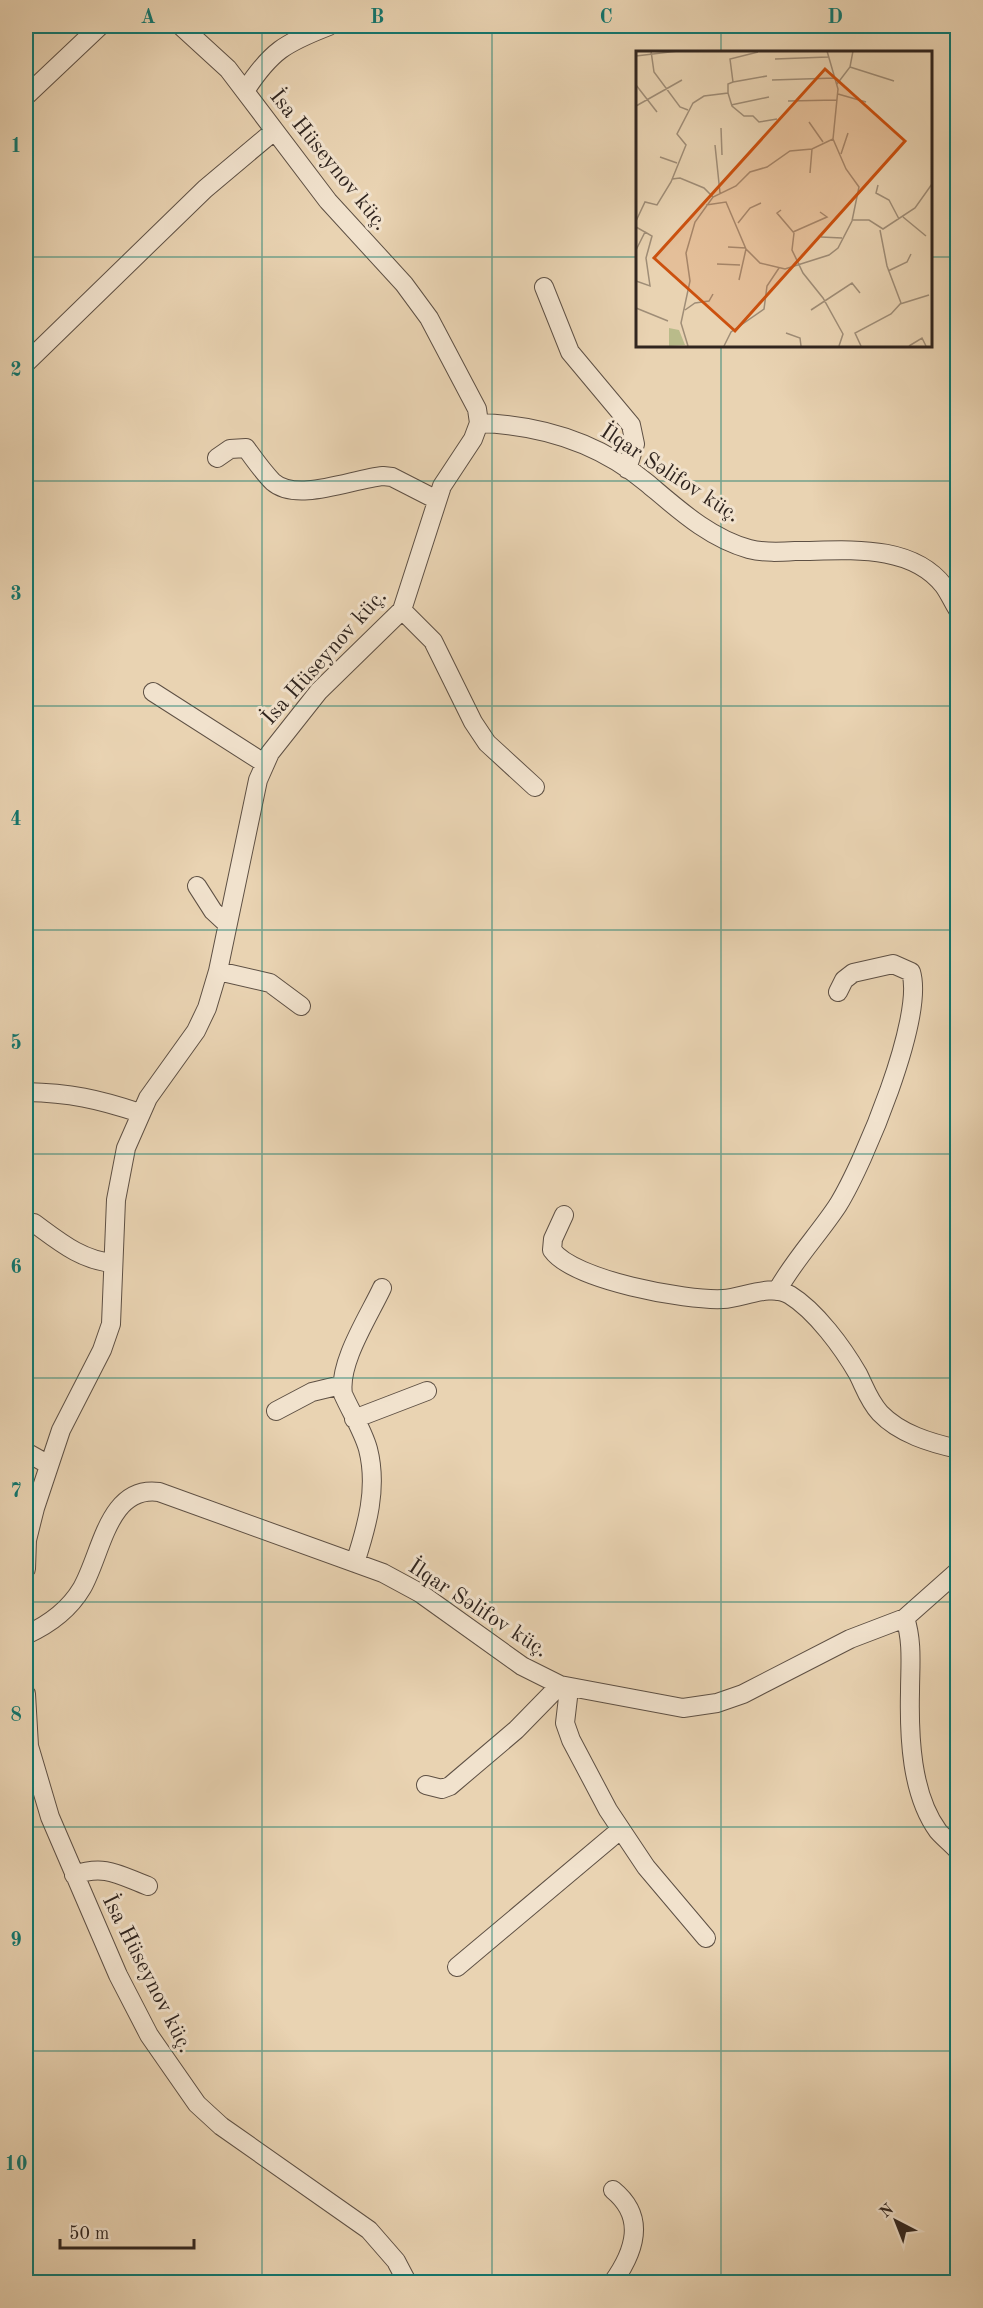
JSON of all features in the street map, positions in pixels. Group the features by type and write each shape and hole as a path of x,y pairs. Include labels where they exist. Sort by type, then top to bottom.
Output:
{"street":[{"path":"26,96 100,26"},
{"name":"İsa Hüseynov küç.","path":"26,1569 26,1540 61,1431 102,1350 111,1324 116,1200 126,1148 140,1113 162,1077 196,1031 207,1008 218,971 258,780 264,763 290,725 319,691 402,610 437,500 447,477 473,440 479,423 477,409 429,318 404,284 328,201 215,54 181,26"},
{"path":"245,92 264,62 280,48 329,26"},
{"path":"26,363 206,189 274,131"},
{"path":"544,287 570,352 631,425 635,444 627,469"},
{"name":"İlqar Səlifov küç.","path":"479,423 516,424 548,430 581,442 627,469 690,519 723,538 750,549 884,552 905,559 933,575 955,598"},
{"path":"217,458 230,449 246,448 273,482 286,490 300,492 383,476 392,477 437,500"},
{"path":"402,610 434,641 473,722 487,743 535,786"},
{"path":"153,692 264,763"},
{"path":"197,886 213,911 227,924"},
{"path":"777,1291 838,1205 878,1122 906,1034 914,982 911,972 893,964 853,973 844,980 838,992"},
{"path":"218,971 270,983 301,1006"},
{"path":"26,1092 62,1093 96,1098 140,1113"},
{"path":"564,1215 553,1239 552,1250 558,1260 579,1270 617,1283 693,1297 722,1299 777,1291 789,1294 837,1342 859,1377 869,1400 882,1415 927,1442 957,1449"},
{"path":"34,1223 76,1254 113,1263"},
{"path":"355,1563 369,1520 372,1483 368,1448 341,1384 347,1361 382,1288"},
{"path":"276,1411 312,1392 330,1385 341,1384"},
{"path":"354,1419 427,1391"},
{"path":"26,1452 50,1465"},
{"name":"İlqar Səlifov küç.","path":"26,1635 47,1626 81,1589 116,1512 127,1498 143,1490 159,1492 355,1563 420,1593 522,1666 564,1687 683,1708 717,1703 743,1694 850,1640 905,1618 947,1584 957,1571"},
{"path":"905,1618 910,1632 909,1709 918,1785 927,1812 939,1831 957,1851"},
{"path":"426,1785 442,1789 450,1786 564,1687"},
{"path":"564,1687 565,1723 571,1740 620,1830 646,1867 706,1938"},
{"name":"İsa Hüseynov küç.","path":"26,1694 29,1746 50,1816 118,1975 149,2035 197,2104 221,2126 369,2230 391,2255 407,2283"},
{"path":"457,1967 620,1830"},
{"path":"74,1875 92,1869 107,1871 148,1886"},
{"path":"613,2190 626,2201 633,2216 634,2233 626,2264 613,2283"}]}
